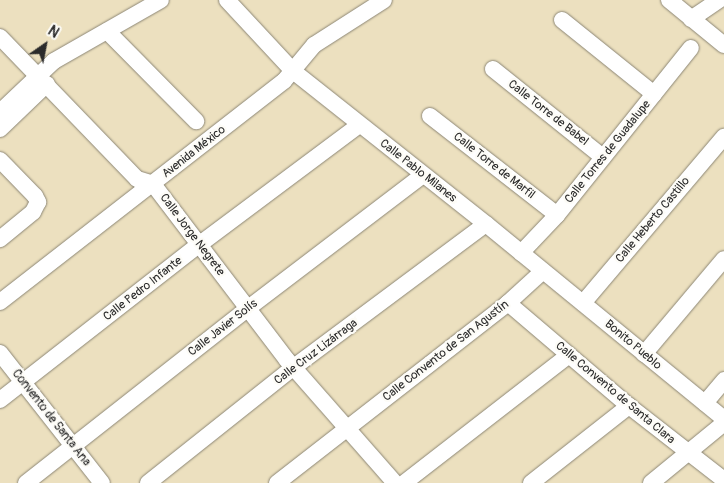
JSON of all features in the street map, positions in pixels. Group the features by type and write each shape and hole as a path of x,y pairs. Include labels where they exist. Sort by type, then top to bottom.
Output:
{"street":[{"path":"0,129 43,79 54,61 161,0"},
{"name":"Avenida México","path":"0,302 284,81 314,45 384,0"},
{"path":"669,0 724,45"},
{"path":"691,19 718,0"},
{"name":"Calle Pablo Milanes","path":"233,2 292,71 543,271"},
{"path":"562,20 654,94"},
{"path":"106,31 196,120"},
{"name":"Calle Jorge Negrete","path":"0,37 43,79 137,179 153,184 200,244 247,309 294,367 395,483"},
{"name":"Calle Torres de Guadalupe","path":"521,253 557,215 692,48"},
{"name":"Calle Torre de Babel","path":"492,69 603,157"},
{"path":"0,112 43,79"},
{"name":"Calle Torre de Marfil","path":"430,116 557,215"},
{"name":"Calle Pedro Infante","path":"0,400 200,244 359,126"},
{"name":"Calle Heberto Castillo","path":"583,303 724,137"},
{"path":"0,160 35,196 38,202 33,212 0,239"},
{"name":"Calle Javier Solís","path":"26,483 247,309 423,175"},
{"name":"Calle Cruz Lizárraga","path":"148,483 294,367 486,224"},
{"path":"644,354 724,259"},
{"name":"Bonito Pueblo","path":"543,271 705,403 724,421"},
{"name":"Calle Convento de San Agustín","path":"277,483 508,303 543,271"},
{"name":"Calle Convento de Santa Clara","path":"508,303 629,406 724,480"},
{"name":"Convento de Santa Ana","path":"0,353 102,483"},
{"path":"404,483 569,355"},
{"path":"705,403 724,380"},
{"path":"531,483 629,406"},
{"path":"651,483 724,421"}]}
